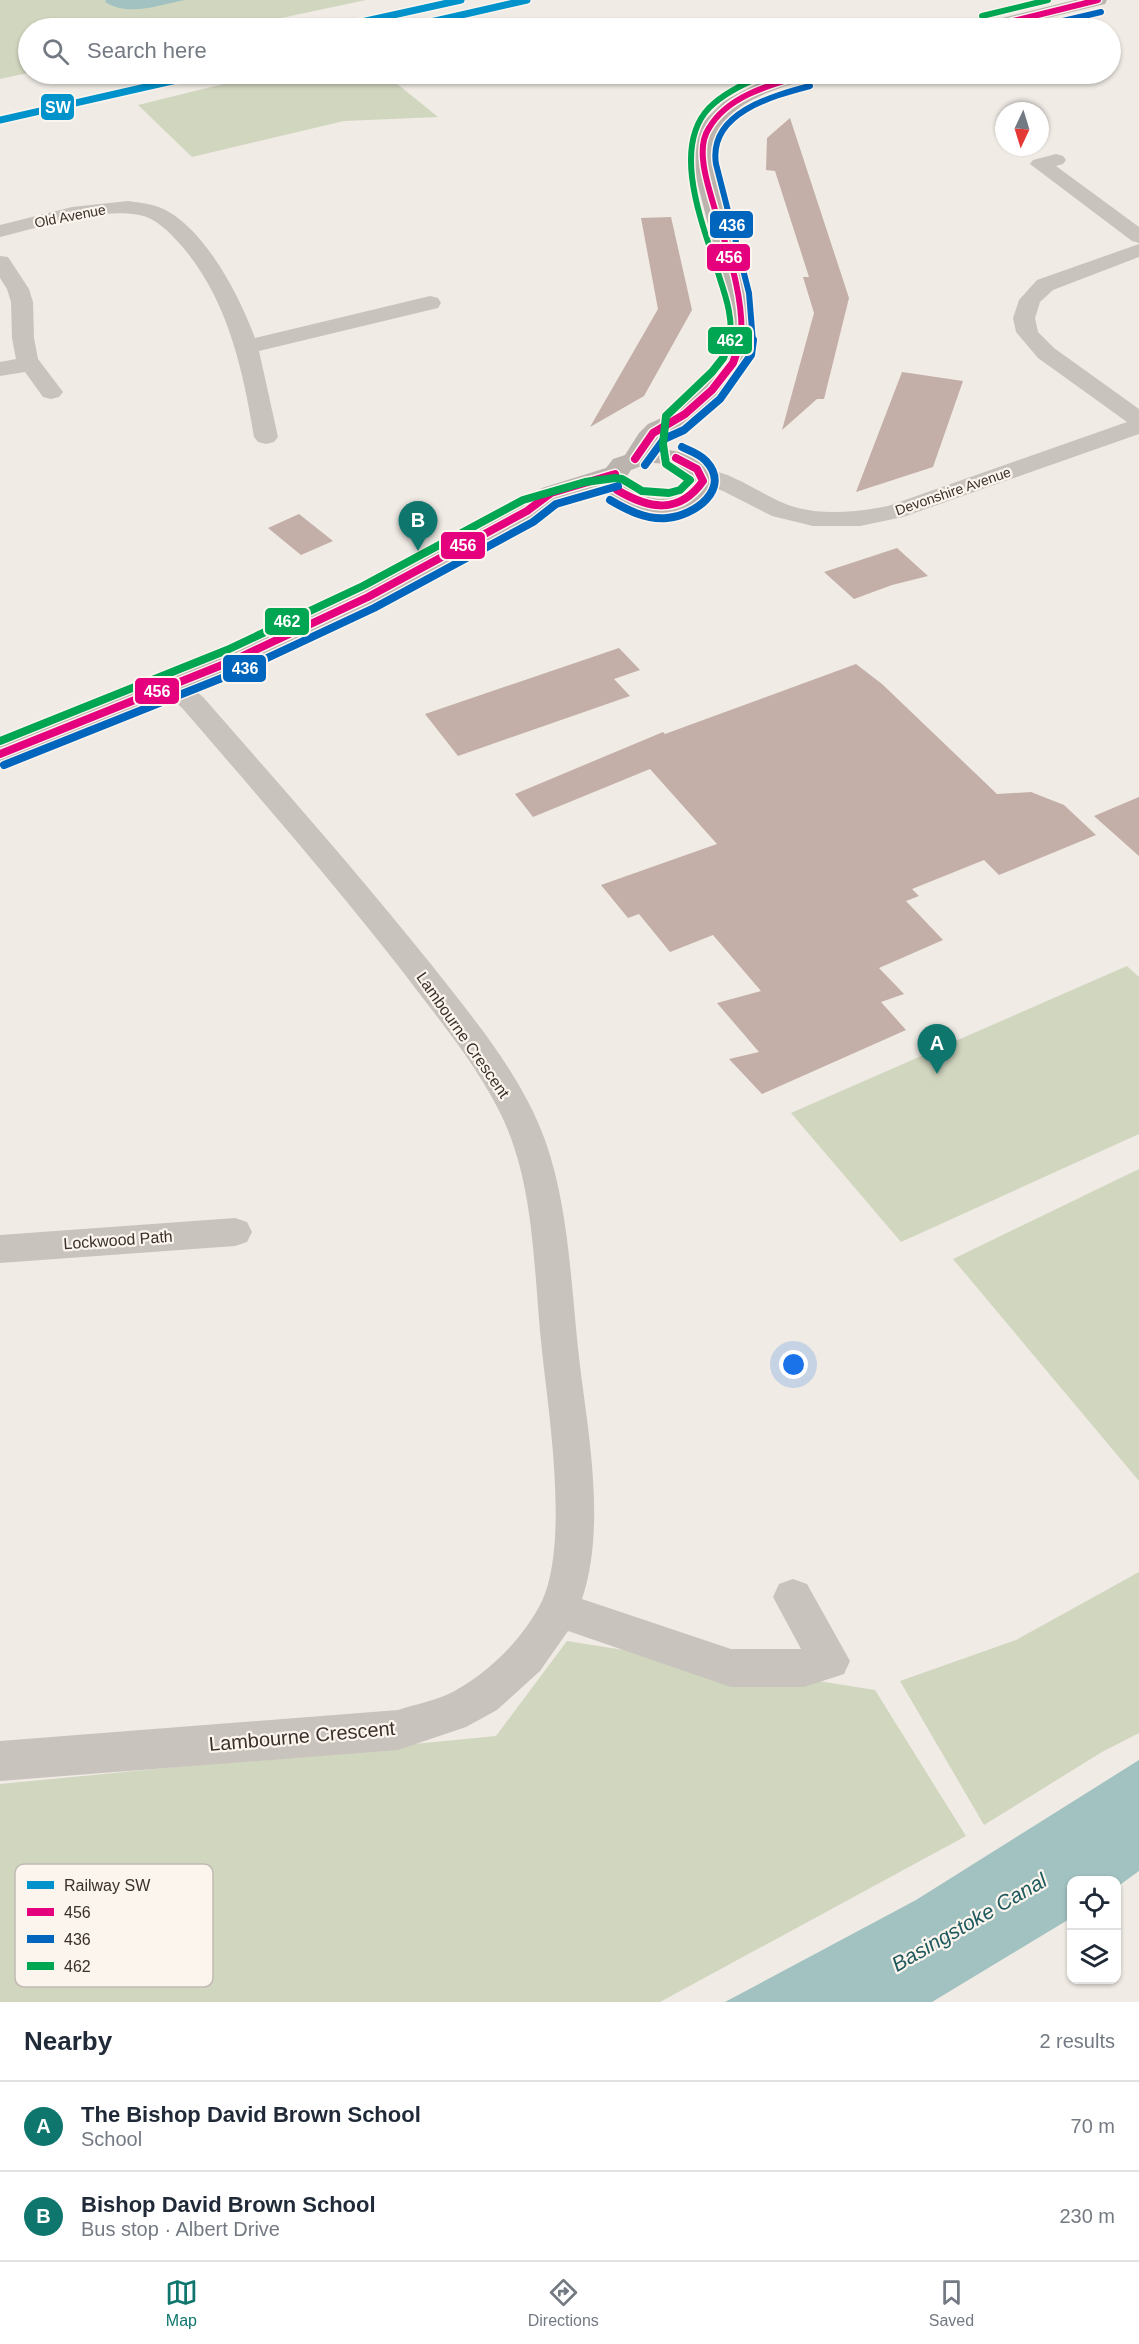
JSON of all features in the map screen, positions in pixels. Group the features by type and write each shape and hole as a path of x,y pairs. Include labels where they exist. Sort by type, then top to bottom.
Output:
{"street":[{"path":"1025,18 1098,0"},
{"path":"635,459 648,438 657,429 677,420 711,391 739,353 742,337 738,294 704,166 703,144 706,135 719,116 733,104 775,84"},
{"path":"1056,159 1040,164 1139,237"},
{"name":"Old Avenue","path":"0,231 105,208 152,211 165,218 191,243 224,294 246,346 266,437"},
{"path":"1139,250 1045,285 1036,291 1027,303 1024,320 1028,333 1044,351 1139,420"},
{"path":"0,262 18,289 22,302 23,338 29,364 51,392"},
{"path":"246,346 430,303"},
{"path":"0,369 29,364"},
{"path":"676,458 677,420"},
{"name":"Devonshire Avenue","path":"699,484 795,515 821,520 860,520 894,512 1139,426"},
{"path":"0,754 173,686 368,597 527,511 588,494 616,482 626,462 655,456 676,458 692,465 699,484 685,501 653,506 631,500 616,482"},
{"name":"Lambourne Crescent","path":"0,1761 398,1730 454,1712 487,1692 525,1660 543,1637 559,1609 572,1563 573,1530 569,1442 546,1228 535,1166 519,1118 494,1073 362,897 193,703 173,686"},
{"name":"Lockwood Path","path":"0,1249 235,1232"},
{"path":"559,1609 730,1668 804,1668 830,1661 794,1597"}],"green space":[{"path":"0,0 366,0 281,18 18,18 18,75 0,79"},
{"path":"223,84 397,84 438,117 344,121 192,157 138,105"},
{"path":"1127,966 1139,977 1139,1134 901,1242 791,1113"},
{"path":"1139,1169 1139,1481 953,1259"},
{"path":"1139,1572 1139,1733 1102,1752 984,1825 900,1681 1016,1640"},
{"path":"567,1641 875,1690 966,1836 660,2002 0,2002 0,1784 496,1736"}],"water":[{"path":"106,0 185,0 155,7 124,9 105,2"},
{"name":"Basingstoke Canal","path":"1139,1760 1139,1871 1121,1884 1121,1876 1067,1876 1067,1920 932,2002 725,2002 916,1900"}],"building":[{"path":"790,118 849,298 824,399 817,399 782,430 814,313 803,277 809,277 775,171 766,170 767,138"},
{"path":"671,217 692,310 644,396 590,427 658,309 641,218"},
{"path":"902,372 963,381 933,467 856,492"},
{"path":"299,514 333,541 301,555 268,528"},
{"path":"897,548 928,576 892,585 854,599 824,572"},
{"path":"619,648 640,670 614,679 630,696 458,756 425,714"},
{"path":"856,664 882,684 997,794 1031,792 1064,805 1096,835 999,875 984,860 912,889 919,896 906,901 943,940 879,968 904,994 881,1002 906,1030 762,1094 729,1059 759,1052 717,1003 761,991 713,935 670,952 639,914 628,918 601,885 717,844 650,769 533,817 515,794 663,732 665,734"},
{"path":"1139,797 1139,856 1094,816"}],"rail line":[{"name":"SW","path":"379,18 461,0"},
{"name":"SW","path":"448,18 527,0"},
{"name":"SW","path":"0,120 159,84"}],"transit line":[{"name":"462","path":"982,16 1048,0"},
{"name":"456","path":"1025,18 1098,0"},
{"name":"436","path":"1076,18 1101,12"},
{"name":"462","path":"0,741 227,650 363,586 523,500 585,482 615,478 622,479 642,491 669,493 680,490 690,480 669,468 664,459 666,416 718,365 727,349 731,333 727,301 697,202 693,182 691,143 701,117 709,108 745,84"},
{"name":"456","path":"635,459 644,443 658,428 685,414 712,390 727,372 740,349 742,332 734,281 703,165 702,151 708,130 717,117 744,97 774,84"},
{"name":"436","path":"645,465 664,439 684,430 720,399 751,355 754,337 749,293 715,159 715,145 720,133 729,122 754,105 810,86"},
{"name":"436","path":"610,500 637,514 659,518 678,516 698,507 713,491 715,482 713,472 704,459 682,447"},
{"name":"456","path":"617,490 628,497 652,505 664,506 686,500 703,481 697,469 676,458"},
{"name":"456","path":"0,754 232,661 368,597 527,511 551,493 615,474"},
{"name":"436","path":"4,765 237,672 374,608 533,522 556,504 618,486"}],"place":[{"name":"Bishop David Brown School","path":"418,551"},
{"name":"The Bishop David Brown School","path":"937,1074"}]}
